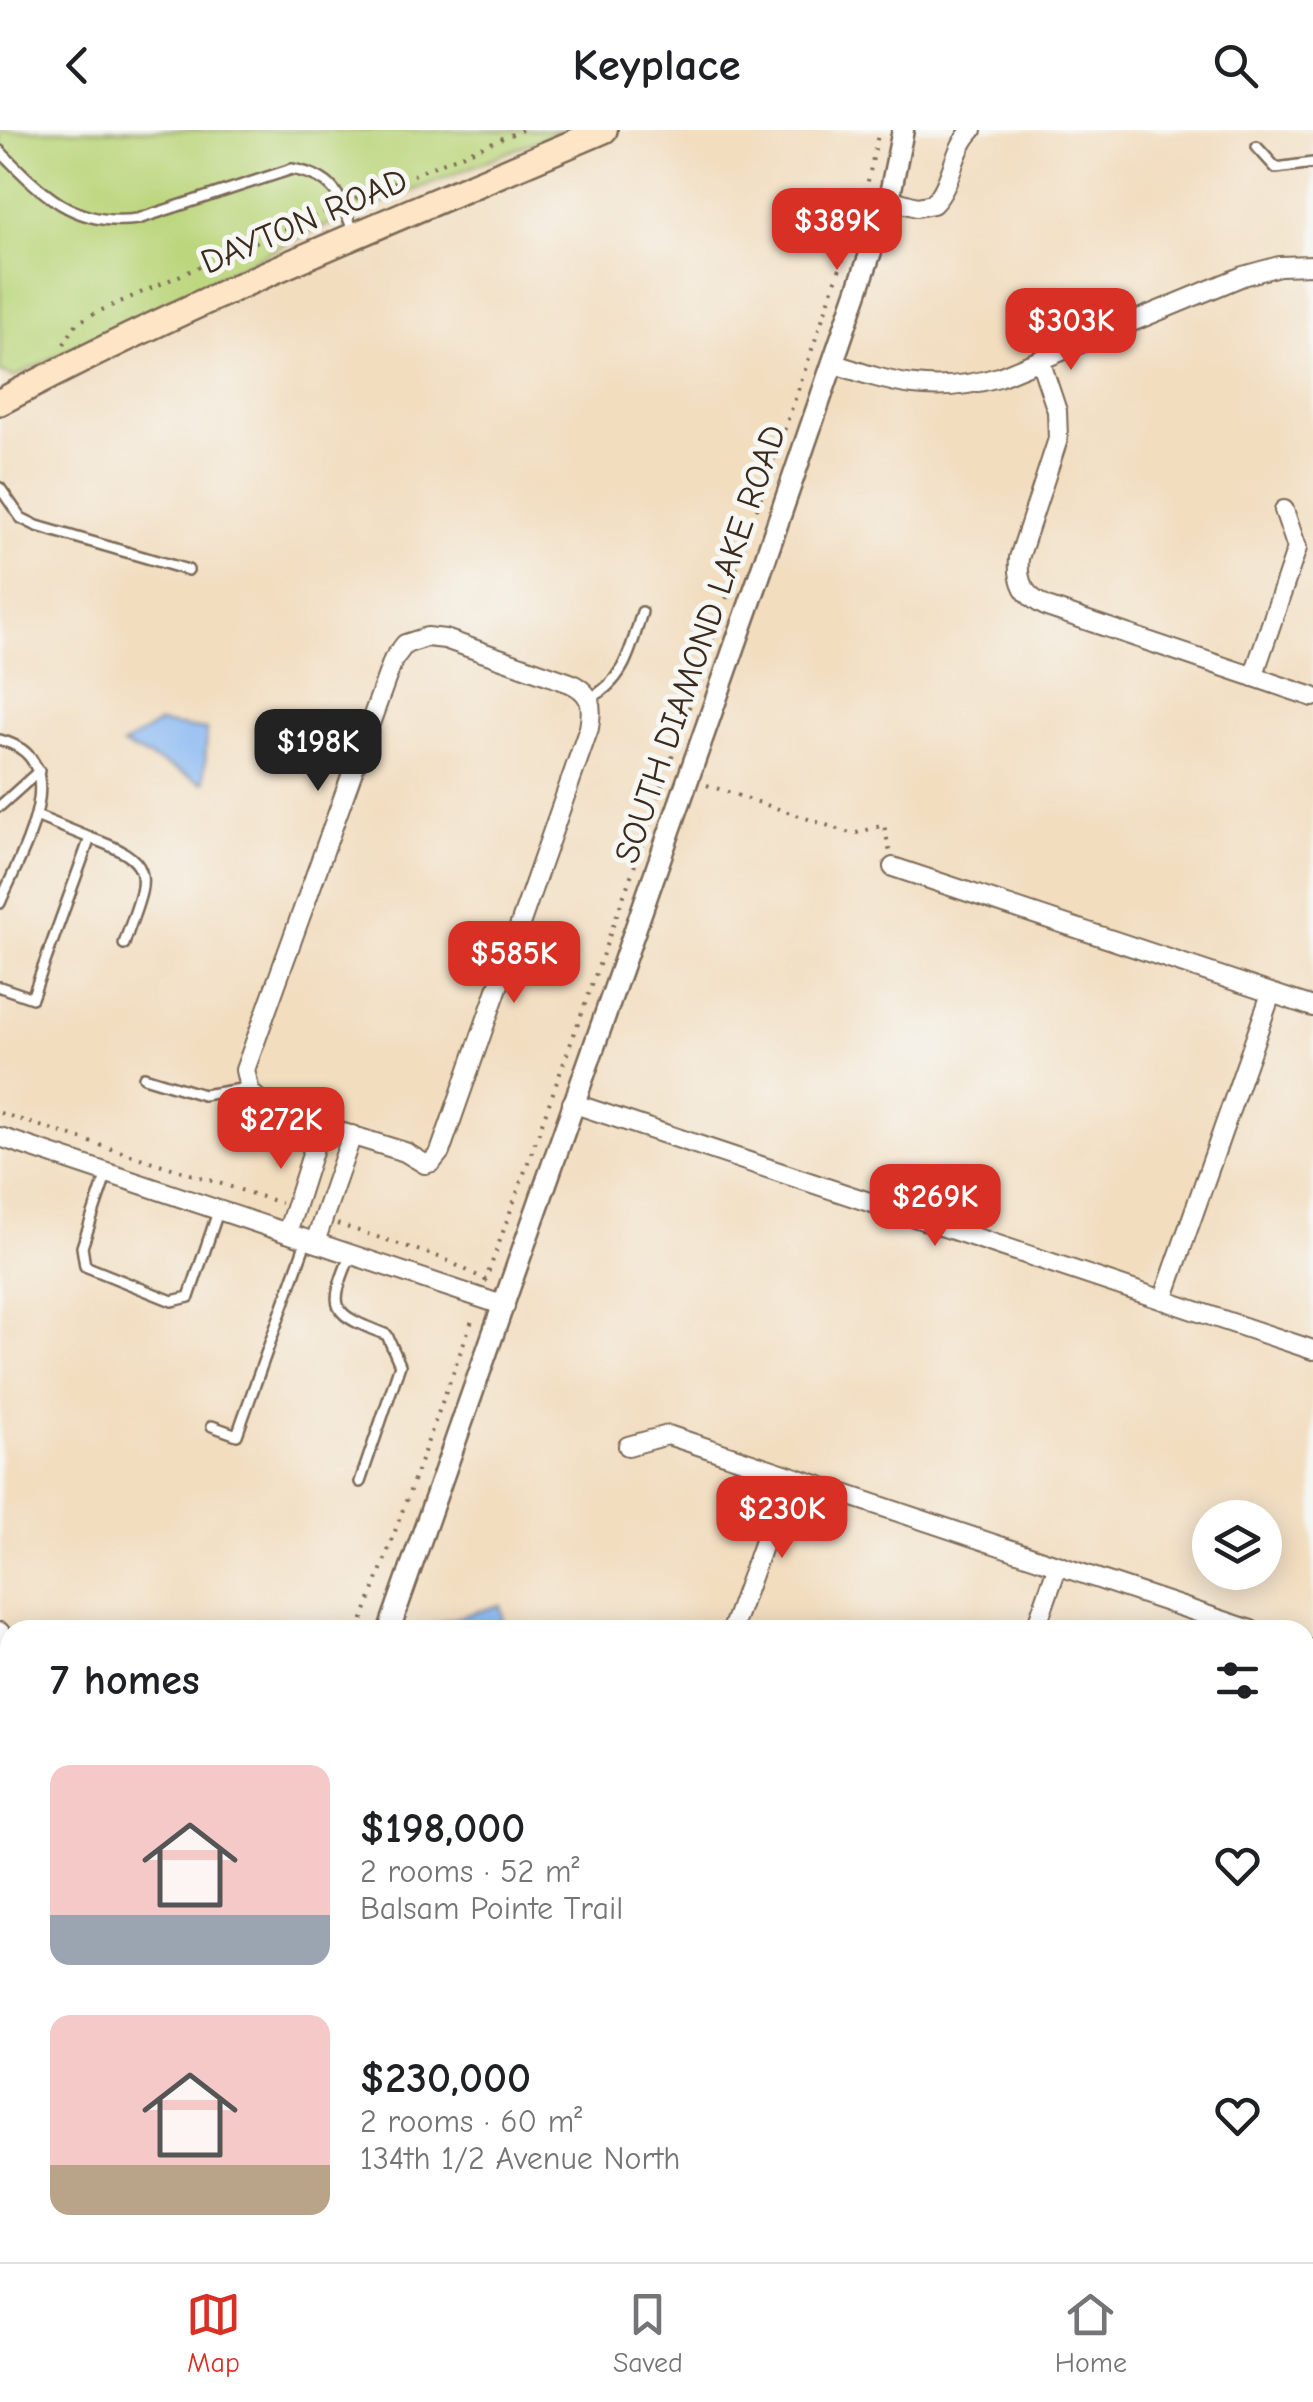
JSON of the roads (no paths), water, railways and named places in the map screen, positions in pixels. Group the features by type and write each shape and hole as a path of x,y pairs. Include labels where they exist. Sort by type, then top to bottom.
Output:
{"main road":[{"name":"DAYTON ROAD","path":"0,402 129,336 604,130"}],"street":[{"name":"SOUTH DIAMOND LAKE ROAD","path":"393,1620 504,1306 677,775 832,363 889,199 903,130"},
{"path":"889,199 917,207 932,204 945,186 962,142 972,130"},
{"path":"832,363 884,381 942,389 970,386 1242,276 1279,266 1313,265"},
{"path":"1040,360 1057,411 1058,439 1019,558 1018,575 1023,590 1047,607 1313,696"},
{"path":"1253,676 1296,548 1284,510"},
{"path":"420,638 445,640 570,684 590,698 589,728 437,1156 428,1164 420,1164 405,1152 322,1126 260,1101 248,1088 248,1057 400,649 420,638"},
{"path":"893,867 1313,1008"},
{"path":"1163,1300 1271,994"},
{"path":"572,1103 1313,1350"},
{"path":"286,1233 322,1126"},
{"path":"311,1241 323,1220 352,1135"},
{"path":"0,1137 351,1254 483,1289 504,1306"},
{"path":"628,1446 668,1435 1222,1620"},
{"path":"736,1620 787,1477"},
{"path":"1039,1620 1058,1565"}],"lane":[{"path":"1257,147 1276,168 1313,163"},
{"path":"0,151 35,186 60,203 84,217 111,223 138,219 292,169 314,173 331,184 355,236"},
{"path":"0,488 21,518 37,526 188,570"},
{"path":"590,698 608,688 620,673 642,612"},
{"path":"0,740 17,744 39,771 41,806 0,904"},
{"path":"0,806 39,771"},
{"path":"36,816 116,847 132,856 142,869 144,881 124,944"},
{"path":"0,988 32,998 90,838"},
{"path":"144,1077 203,1095 248,1088"},
{"path":"107,1173 82,1247 85,1266 172,1301 189,1296 219,1209"},
{"path":"212,1426 237,1435 311,1241"},
{"path":"351,1254 337,1288 338,1307 346,1318 387,1334 400,1365 360,1482"}],"water":[{"path":"159,723 207,730 204,783 123,745"},
{"path":"500,1605 502,1620 449,1620"}]}
